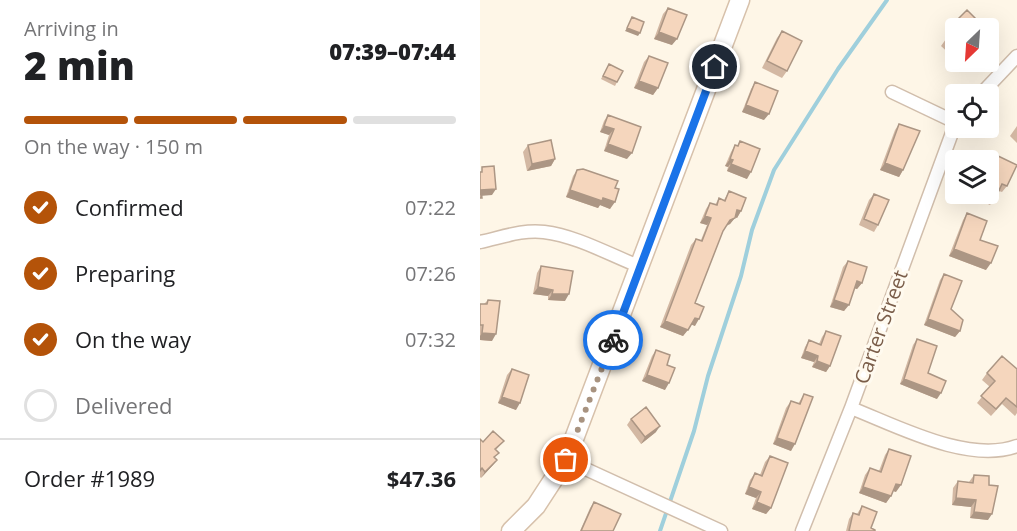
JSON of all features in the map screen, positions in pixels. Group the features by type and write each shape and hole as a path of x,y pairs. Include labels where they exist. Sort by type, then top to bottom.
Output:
{"main road":[{"path":"512,531 536,506 566,460 641,267 740,0"}],"street":[{"path":"990,84 1017,56"},
{"path":"892,92 945,117"},
{"name":"Carter Street","path":"801,531 851,408 949,138"},
{"path":"480,242 527,232 543,232 570,238 641,267"},
{"path":"851,408 942,442 968,449 982,451 1017,446"},
{"path":"566,460 722,531"}],"building":[{"path":"668,8 687,15 677,39 659,32"},
{"path":"967,10 975,18 959,18"},
{"path":"632,17 644,22 640,33 627,28"},
{"path":"782,31 802,41 787,71 767,61"},
{"path":"649,56 668,63 658,88 639,81"},
{"path":"609,64 623,71 617,82 603,76"},
{"path":"755,82 778,91 769,114 746,105"},
{"path":"608,115 641,127 632,153 608,144 614,129 604,126"},
{"path":"899,124 920,131 903,170 885,163"},
{"path":"551,140 555,159 532,164 528,145"},
{"path":"740,141 760,149 751,172 731,164 733,160 730,159 735,145 738,146"},
{"path":"999,156 1017,165 1007,186 1002,184 999,190"},
{"path":"494,166 496,189 481,190 482,198 480,198 482,167"},
{"path":"583,169 618,181 615,188 619,189 615,202 603,198 602,201 570,190 577,170"},
{"path":"729,191 746,198 741,211 737,210 735,218 730,220 723,231 695,303 704,307 699,319 695,318 688,330 665,321 696,239 702,241 711,218 705,216 710,203 717,205 719,198 725,201"},
{"path":"874,194 889,200 878,225 864,219"},
{"path":"967,213 987,221 980,240 998,246 991,263 954,249"},
{"path":"848,261 867,267 862,283 857,281 849,305 834,300"},
{"path":"541,266 573,271 569,294 552,294 553,290 538,287"},
{"path":"944,274 962,281 951,309 963,320 960,331 928,319"},
{"path":"488,300 500,301 496,334 482,333 483,325 480,325 480,304 487,304"},
{"path":"826,331 841,336 830,366 817,361 818,356 805,351 809,340 821,345"},
{"path":"917,339 937,346 928,373 946,381 941,393 904,379"},
{"path":"656,350 670,355 667,365 675,368 669,383 647,375"},
{"path":"1002,356 1017,369 1017,407 1006,398 996,409 981,396 995,381 987,373"},
{"path":"512,369 529,375 520,403 502,397"},
{"path":"804,394 813,397 795,444 777,438 791,401 800,404"},
{"path":"646,407 660,426 645,437 631,419"},
{"path":"493,431 504,441 495,449 499,453 494,457 497,460 485,472 482,468 480,471 480,439 483,442"},
{"path":"889,449 911,456 901,485 896,484 891,496 863,487 870,468 881,472"},
{"path":"770,456 788,463 771,508 757,502 761,492 749,487 755,473 762,476"},
{"path":"974,475 989,476 989,485 998,486 992,514 974,512 976,500 956,498 958,481 973,483"},
{"path":"594,502 621,514 613,531 581,531"},
{"path":"862,506 877,512 871,528 875,531 849,531 853,513 859,515"}],"waterway":[{"path":"660,531 694,431 708,376 741,276 752,230 774,170 838,69 887,0"}],"way so far":[{"path":"566,460 613,340"}],"route":[{"path":"613,340 715,67"}]}
